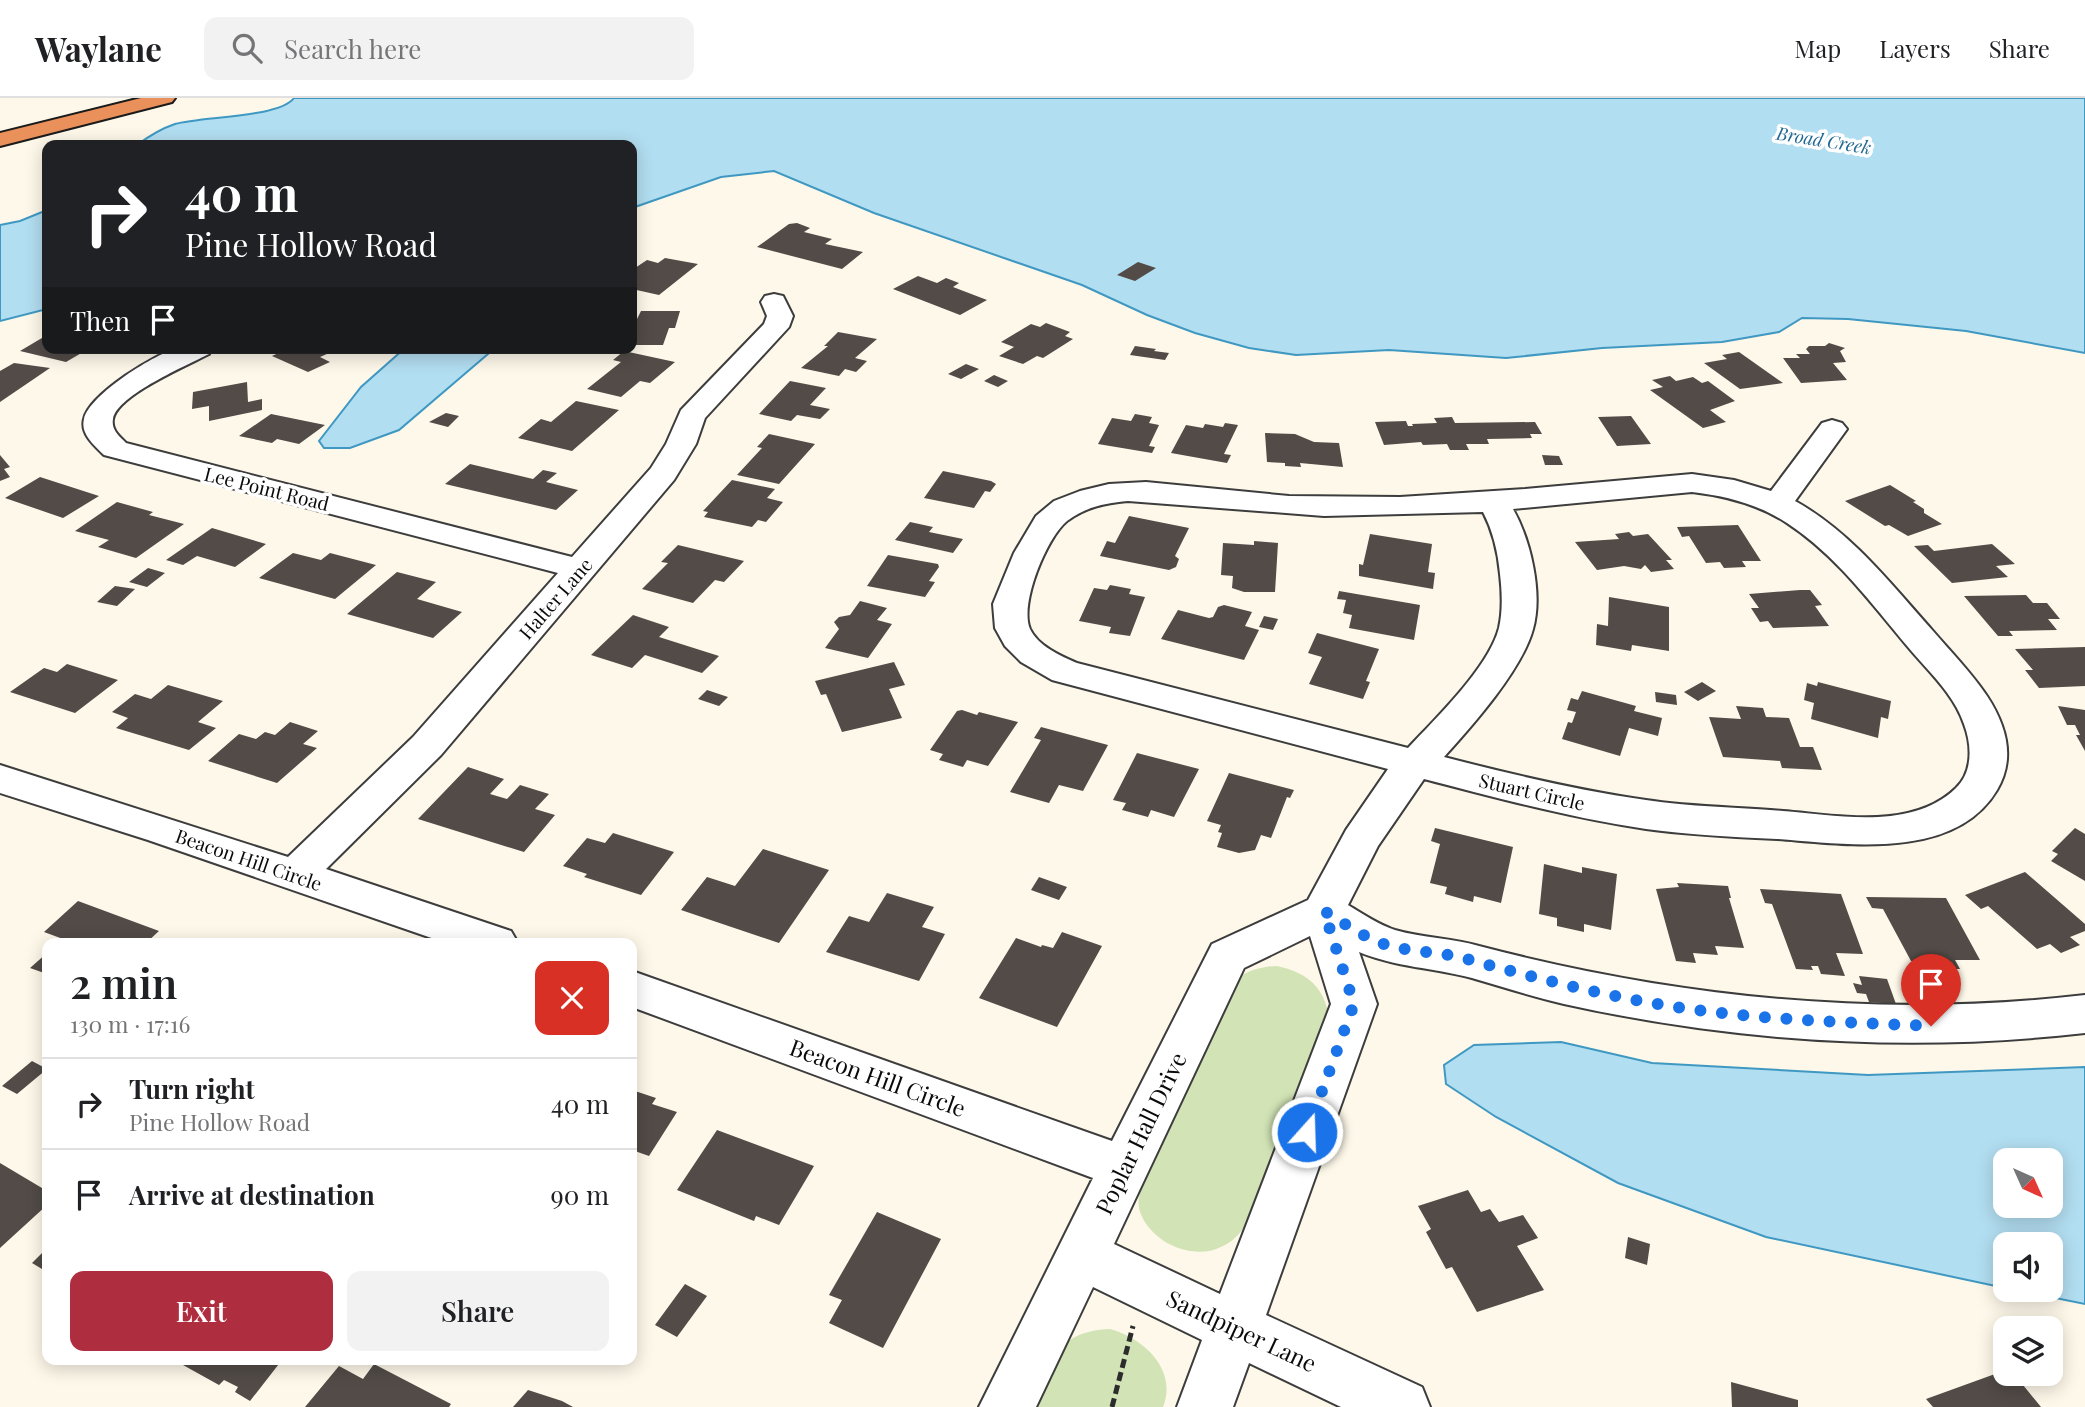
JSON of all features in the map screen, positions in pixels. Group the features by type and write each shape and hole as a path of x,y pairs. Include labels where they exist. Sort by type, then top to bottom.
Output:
{"highway":[{"path":"0,140 165,98"}],"street":[{"name":"Halter Lane","path":"295,875 427,746 663,473 681,444 691,416 776,327 780,316 774,302"},
{"name":"Lee Point Road","path":"188,354 121,390 106,403 98,416 96,429 102,440 116,449 580,569"},
{"path":"1777,504 1832,429"},
{"name":"Stuart Circle","path":"1692,482 1720,485 1777,504 1801,518 1851,559 1889,598 1952,672 1975,707 1989,741 1989,766 1979,789 1964,804 1937,819 1902,828 1870,831 1681,819 1581,803 1065,672 1041,660 1023,646 1011,625 1012,597 1045,525 1056,514 1075,503 1102,494 1155,492 1278,505 1356,507 1448,505 1692,482"},
{"path":"1205,1407 1354,1004 1324,911 1360,840 1415,763 1469,706 1503,656 1516,629 1519,591 1515,554 1503,519 1493,501"},
{"name":"Beacon Hill Circle","path":"0,779 481,938"},
{"path":"1324,911 1365,936 1391,946 1452,955 1573,988 1672,1007 1798,1020 1931,1026 2039,1021 2085,1014"},
{"name":"Poplar Hall Drive","path":"1007,1407 1227,956 1324,911"},
{"name":"Beacon Hill Circle","path":"637,991 1124,1167"},
{"name":"Sandpiper Lane","path":"1081,1255 1236,1326 1402,1407"}],"path":[{"path":"1112,1407 1127,1342 1149,1286"}],"green space":[{"path":"1277,966 1296,972 1310,981 1321,994 1328,1012 1247,1224 1230,1242 1212,1250 1199,1252 1175,1247 1154,1233 1140,1212 1138,1200 1141,1179 1236,979 1255,970"},
{"path":"1110,1329 1122,1333 1145,1348 1162,1368 1166,1380 1163,1407 1031,1407 1050,1364 1066,1343 1092,1331"}],"water":[{"name":"Broad Creek","path":"294,98 2085,98 2085,353 1966,331 1848,319 1802,318 1779,332 1722,342 1602,348 1506,358 1389,350 1296,355 1249,348 1195,333 1147,315 1082,285 874,213 774,171 721,177 637,206 637,140 144,140 164,128 187,121 257,113 286,105"},
{"path":"42,212 42,310 0,321 0,225"},
{"path":"398,354 488,354 399,430 350,448 324,448 319,441 361,387"},
{"path":"1561,1042 1652,1063 1868,1075 2085,1067 2085,1304 2063,1300 2063,1232 1993,1232 1993,1285 1766,1237 1618,1183 1496,1117 1446,1084 1444,1065 1474,1045"}],"building":[{"path":"797,223 810,228 804,232 832,239 825,244 863,252 842,269 757,247 789,224"},
{"path":"665,258 698,264 659,295 637,290 637,267 647,260 658,263"},
{"path":"1138,262 1156,268 1135,281 1117,275"},
{"path":"918,276 937,283 946,278 959,283 953,287 987,300 960,315 893,289"},
{"path":"641,311 680,311 675,328 669,328 663,345 637,345 637,319"},
{"path":"1046,323 1070,332 1065,336 1073,339 1043,358 1037,356 1023,364 999,356 1014,347 1001,342 1031,324 1040,327"},
{"path":"838,332 877,339 855,358 867,361 856,372 845,369 839,376 801,368 828,346 824,346"},
{"path":"42,338 42,354 80,354 66,362 20,351"},
{"path":"1829,343 1845,348 1840,351 1846,362 1833,363 1847,380 1801,383 1783,358 1800,358 1796,354 1810,354 1806,349 1809,346 1825,346"},
{"path":"1135,346 1169,353 1165,360 1130,355"},
{"path":"1739,352 1783,383 1740,389 1704,363 1727,359 1722,355"},
{"path":"327,354 320,357 330,362 308,372 272,356"},
{"path":"620,354 637,354 675,362 650,383 640,381 621,397 587,389 621,362 613,360"},
{"path":"14,363 50,368 0,402 0,371"},
{"path":"966,364 979,369 961,379 948,374"},
{"path":"994,375 1008,381 998,387 984,381"},
{"path":"1670,376 1676,381 1693,377 1702,383 1708,381 1735,401 1710,410 1726,422 1703,428 1650,390 1663,387 1652,380"},
{"path":"790,381 826,388 810,405 830,409 820,419 797,415 791,421 759,414"},
{"path":"247,382 248,402 262,399 262,410 209,421 209,406 192,409 193,392"},
{"path":"576,401 619,410 572,451 518,438 541,419 551,422"},
{"path":"446,413 459,416 448,427 429,422"},
{"path":"271,414 325,425 299,444 277,439 272,443 239,436"},
{"path":"1135,414 1152,417 1149,423 1159,425 1149,446 1155,447 1152,453 1098,444 1112,418 1131,421"},
{"path":"1631,416 1651,444 1617,446 1598,417"},
{"path":"1452,417 1455,423 1535,422 1542,434 1530,434 1532,438 1487,439 1489,444 1466,444 1469,450 1450,450 1447,444 1423,445 1421,442 1384,445 1375,422 1406,421 1408,426 1413,426 1412,424 1437,423 1434,418"},
{"path":"1225,423 1238,425 1224,454 1231,455 1227,463 1171,453 1186,425 1223,427"},
{"path":"1265,433 1295,434 1314,442 1339,443 1343,467 1300,463 1301,467 1285,466 1285,463 1267,462"},
{"path":"769,434 815,444 779,484 737,475 762,448 757,447"},
{"path":"0,455 10,467 4,469 10,477 0,481"},
{"path":"1542,455 1559,456 1563,465 1545,465"},
{"path":"470,464 533,479 543,470 557,473 546,482 578,490 556,510 445,484"},
{"path":"943,471 996,484 990,492 985,491 974,508 924,498"},
{"path":"40,477 99,496 63,518 5,498"},
{"path":"732,480 775,489 767,498 783,502 766,522 758,520 752,527 704,517 708,512 703,511"},
{"path":"1890,485 1916,501 1913,502 1924,509 1924,513 1942,524 1908,536 1889,525 1885,526 1845,501"},
{"path":"117,502 153,512 149,515 184,524 136,558 98,547 109,540 75,531"},
{"path":"1129,516 1189,528 1175,556 1179,559 1176,567 1169,570 1100,556 1107,541 1115,543"},
{"path":"910,522 933,527 929,532 963,539 953,553 895,540"},
{"path":"1738,525 1761,561 1742,561 1746,567 1724,568 1720,562 1706,563 1689,536 1682,537 1677,527"},
{"path":"212,528 266,544 235,567 197,556 183,565 166,560"},
{"path":"1629,532 1633,536 1648,534 1672,560 1666,560 1674,569 1651,572 1645,565 1641,569 1624,566 1597,570 1575,542 1619,539 1615,534"},
{"path":"1370,534 1432,544 1428,572 1435,573 1433,589 1359,576 1359,564 1363,565"},
{"path":"1254,541 1278,543 1275,592 1244,592 1232,588 1233,576 1221,575 1223,543 1254,545"},
{"path":"1992,544 2015,564 1996,566 2008,577 1952,583 1914,546 1928,545 1934,551"},
{"path":"678,545 744,561 724,582 715,580 693,603 642,589 668,563 661,562"},
{"path":"293,553 321,560 330,553 376,565 335,599 259,578"},
{"path":"888,555 938,564 939,567 929,581 935,582 925,597 867,586"},
{"path":"148,568 165,573 147,587 129,582"},
{"path":"397,572 436,582 417,599 462,612 433,638 347,614"},
{"path":"1110,585 1131,589 1129,594 1145,597 1130,636 1109,633 1111,627 1079,621 1094,588 1107,590"},
{"path":"115,586 135,589 117,606 97,602"},
{"path":"1810,590 1822,605 1815,606 1829,626 1773,628 1768,621 1760,622 1751,608 1759,608 1749,594"},
{"path":"1339,591 1420,605 1414,640 1349,628 1352,615 1343,613 1346,600 1337,599"},
{"path":"2026,595 2033,603 2047,603 2060,619 2048,619 2057,630 2009,631 2013,636 1998,636 1964,596"},
{"path":"1609,597 1669,607 1669,651 1632,645 1631,651 1596,645 1597,624 1608,626"},
{"path":"860,601 887,608 877,620 892,624 868,658 825,648 839,629 834,622 839,617 850,615"},
{"path":"1224,605 1252,612 1245,626 1259,630 1244,660 1161,639 1178,610 1209,618 1213,617 1218,607"},
{"path":"633,615 669,627 659,637 719,656 702,673 645,655 632,668 591,655"},
{"path":"1264,616 1278,619 1273,630 1259,627"},
{"path":"1317,633 1379,649 1366,681 1370,682 1363,699 1309,684 1322,657 1308,653"},
{"path":"2085,647 2085,686 2039,688 2025,670 2033,670 2015,649"},
{"path":"894,662 905,685 889,689 902,718 842,732 826,694 821,695 815,681"},
{"path":"67,664 118,680 75,713 10,692 44,668 57,672"},
{"path":"1702,682 1716,691 1698,701 1684,692"},
{"path":"1818,682 1891,701 1888,719 1881,717 1878,738 1811,719 1814,703 1804,700 1807,683 1817,686"},
{"path":"168,685 223,701 198,722 216,728 189,750 116,728 128,718 112,712 135,694 151,699"},
{"path":"707,690 728,697 719,706 698,699"},
{"path":"1582,691 1636,706 1634,711 1662,718 1658,736 1629,728 1620,756 1562,739 1568,722 1572,723 1576,712 1567,710 1571,698 1578,700"},
{"path":"1655,692 1676,695 1677,705 1656,702"},
{"path":"1736,706 1763,708 1766,717 1789,718 1800,747 1813,747 1822,770 1782,768 1780,761 1723,757 1709,717 1741,719"},
{"path":"2058,706 2085,710 2085,751 2076,735 2080,735 2075,725 2067,725"},
{"path":"957,711 1018,722 988,766 967,760 963,767 939,760 943,754 930,750"},
{"path":"290,722 318,731 303,744 317,748 277,783 208,761 239,734 256,739 265,732 275,735"},
{"path":"1041,727 1108,745 1083,791 1059,785 1049,803 1010,792 1041,740 1034,738"},
{"path":"1137,753 1199,769 1174,817 1151,810 1148,817 1122,810 1126,803 1113,800"},
{"path":"468,767 504,779 490,794 507,799 520,785 549,794 535,809 555,815 524,852 418,819"},
{"path":"1229,773 1294,790 1290,798 1287,797 1271,838 1261,835 1255,850 1239,853 1217,847 1222,833 1218,832 1221,825 1207,821"},
{"path":"1435,828 1513,847 1501,903 1474,896 1473,902 1445,894 1447,887 1430,883 1440,844 1431,841"},
{"path":"2075,828 2085,834 2085,881 2051,861 2058,854 2052,851"},
{"path":"613,833 674,852 641,895 584,877 587,874 563,866 587,838 605,843"},
{"path":"763,849 829,870 779,943 681,910 707,877 735,886"},
{"path":"1544,864 1582,873 1582,867 1617,874 1611,930 1584,924 1584,932 1557,926 1557,918 1539,914"},
{"path":"2025,872 2085,924 2085,931 2070,937 2080,945 2061,953 2050,944 2037,949 1988,906 1981,909 1965,895"},
{"path":"1039,877 1067,887 1059,900 1031,890"},
{"path":"1677,883 1728,886 1744,948 1715,946 1718,955 1693,953 1696,963 1676,961 1656,889 1679,887"},
{"path":"1760,889 1841,894 1863,954 1836,953 1845,976 1821,974 1818,966 1811,966 1813,970 1796,969 1772,904 1765,903"},
{"path":"887,893 934,907 922,927 945,934 919,981 826,952 849,916 869,922"},
{"path":"1866,897 1946,898 1980,960 1955,960 1960,969 1933,969 1928,961 1911,961 1883,909 1872,908"},
{"path":"78,901 159,931 151,938 60,938 44,932"},
{"path":"1062,932 1102,946 1057,1027 979,998 1016,938 1041,947 1053,948"},
{"path":"42,957 42,972 30,968"},
{"path":"1859,976 1887,979 1896,1004 1869,1002 1866,994 1857,993 1853,983 1862,985"},
{"path":"32,1061 42,1066 42,1073 17,1094 2,1086"},
{"path":"637,1092 656,1098 652,1104 677,1112 649,1156 637,1152"},
{"path":"717,1130 814,1166 779,1225 756,1216 754,1221 677,1190"},
{"path":"0,1163 42,1188 42,1210 0,1248"},
{"path":"1468,1190 1481,1212 1490,1209 1499,1222 1523,1215 1538,1238 1517,1246 1544,1290 1477,1312 1452,1267 1446,1269 1426,1232 1431,1229 1418,1206"},
{"path":"877,1212 941,1239 883,1348 829,1323 842,1300 829,1295"},
{"path":"1628,1237 1650,1244 1647,1265 1625,1258"},
{"path":"42,1253 42,1269 32,1263"},
{"path":"685,1284 707,1296 677,1337 655,1325"},
{"path":"183,1365 278,1365 250,1401 235,1392 238,1387 224,1380 219,1385"},
{"path":"376,1365 451,1404 449,1407 305,1407 339,1366 363,1379"},
{"path":"1993,1375 1993,1386 2024,1386 2041,1407 1933,1407 1926,1399"},
{"path":"1731,1382 1798,1400 1798,1407 1732,1407"},
{"path":"528,1390 562,1401 573,1407 513,1407"}],"route":[{"path":"1307,1132 1354,1004 1324,911 1365,936 1391,946 1452,955 1573,988 1672,1007 1798,1020 1931,1026"}]}
